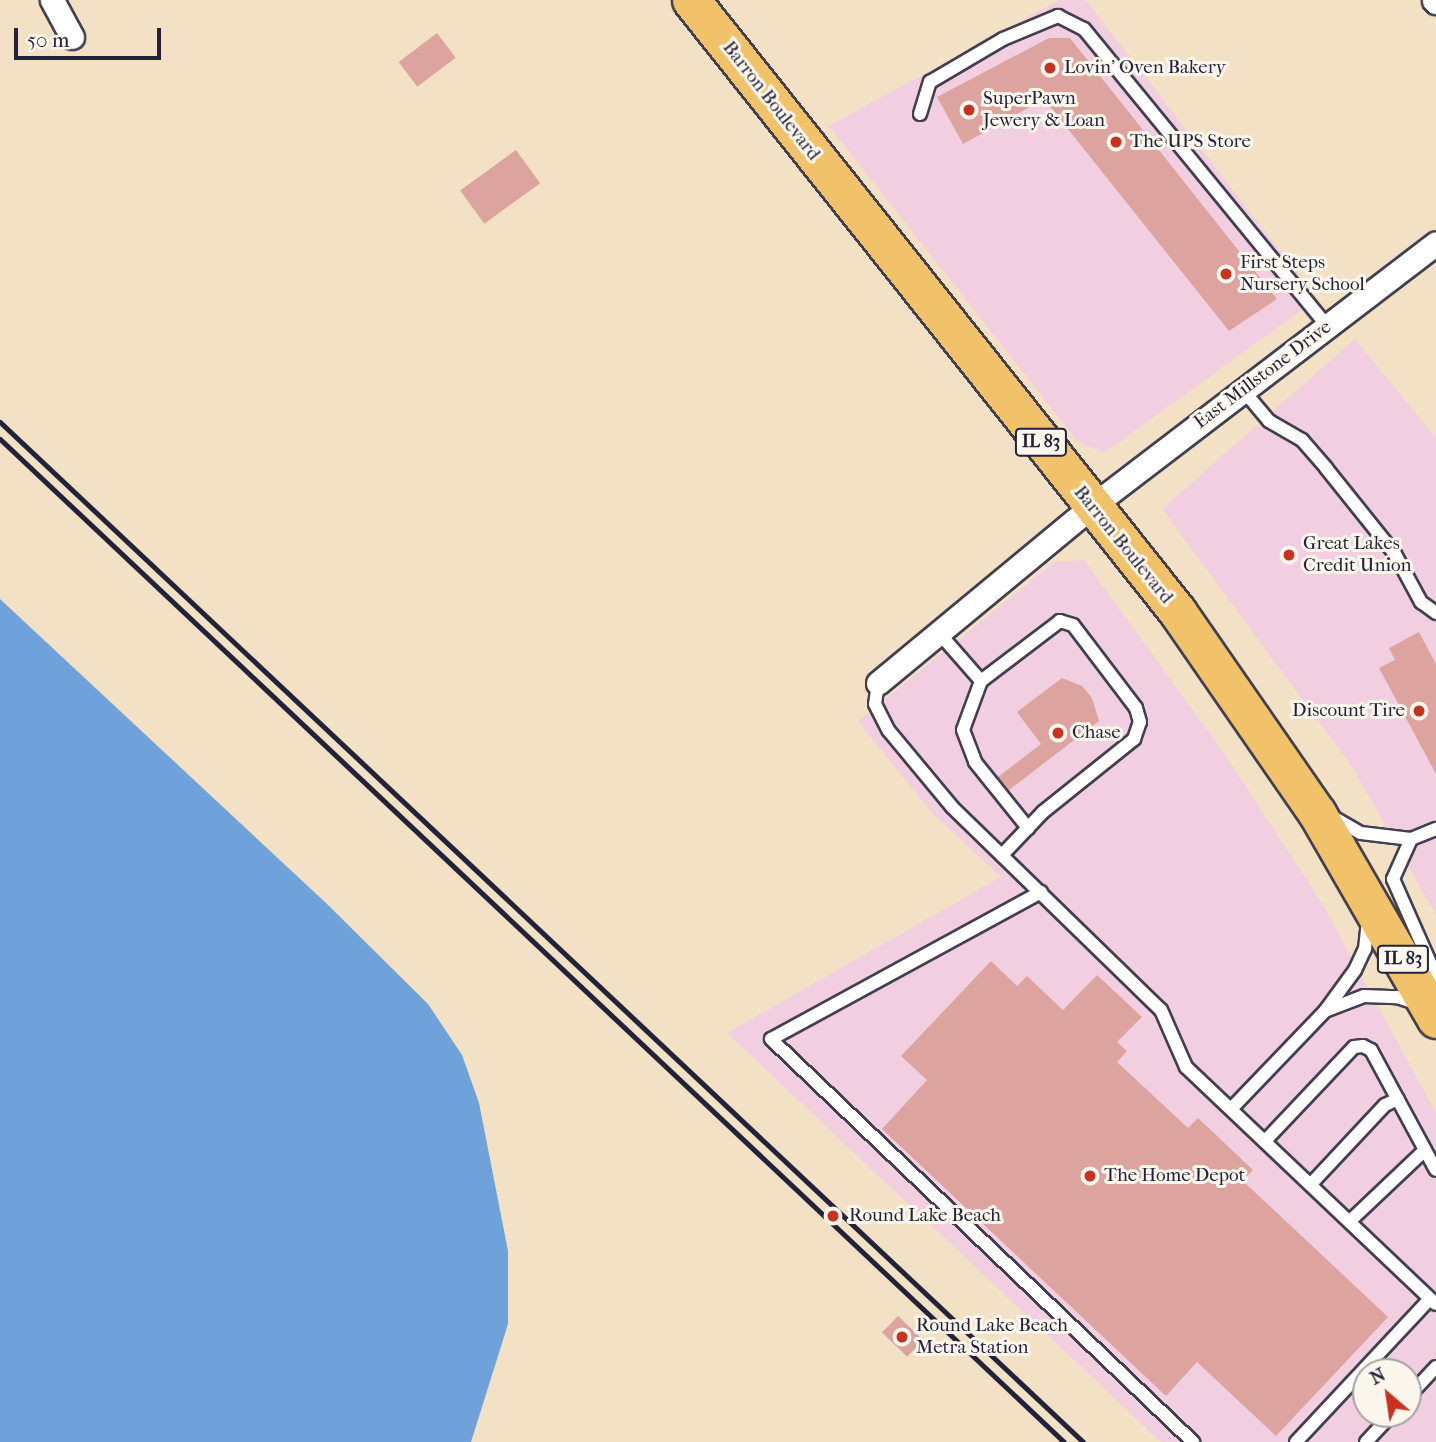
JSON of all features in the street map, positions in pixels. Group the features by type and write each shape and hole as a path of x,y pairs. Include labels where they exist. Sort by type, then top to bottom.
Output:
{"main road":[{"name":"Barron Boulevard","path":"691,0 1091,507 1177,611 1311,805 1434,1001"}],"street":[{"path":"52,0 72,37"},
{"name":"East Millstone Drive","path":"878,683 1091,507 1436,243"}],"lane":[{"path":"920,114 930,82 1003,39 1058,16 1076,24 1084,29 1327,326"},
{"path":"1242,390 1269,421 1310,449 1395,554 1422,602 1436,613"},
{"path":"1002,855 1028,828 1134,739 1140,722 1136,708 1073,625 1060,621 981,681 963,730 975,762 1028,828"},
{"path":"939,633 981,681"},
{"path":"878,683 875,704 889,731 952,807 1161,1010 1186,1066 1433,1302 1296,1442"},
{"path":"1311,805 1361,833 1412,839 1436,829"},
{"path":"1325,1011 1364,996 1434,1001 1393,879 1412,839"},
{"path":"1041,892 771,1039 1193,1442"},
{"path":"1231,1110 1325,1011 1365,949 1370,899"},
{"path":"1265,1141 1354,1047 1371,1050 1436,1170"},
{"path":"1311,1184 1385,1105 1398,1099"},
{"path":"1350,1221 1414,1156 1425,1150"},
{"path":"1422,1382 1436,1367"},
{"path":"1366,1442 1379,1428"}],"shaded area":[{"path":"1059,0 1086,0 1317,299 1104,453 1078,442 829,126"},
{"path":"1355,339 1436,438 1436,915 1353,768 1162,509"},
{"path":"1084,560 1223,752 1320,900 1436,1113 1436,1442 1161,1442 727,1033 1001,877 931,812 858,721 1054,562"}],"water":[{"path":"0,599 327,904 428,1004 462,1055 479,1103 508,1251 508,1324 471,1442 0,1442"}],"building":[{"path":"437,33 456,58 417,87 399,62"},
{"path":"1049,38 1070,38 1277,299 1229,331 1044,99 963,144 937,97"},
{"path":"516,150 540,183 484,224 460,191"},
{"name":"Discount Tire","path":"1419,632 1436,664 1436,774 1379,668 1395,660 1389,648"},
{"name":"Chase","path":"1062,678 1082,686 1092,698 1099,721 1009,790 998,777 1041,744 1017,712"},
{"name":"The Home Depot","path":"991,961 1017,986 1027,976 1063,1010 1097,975 1142,1017 1117,1042 1127,1051 1117,1062 1188,1128 1198,1118 1253,1170 1243,1181 1388,1317 1276,1436 1197,1362 1166,1396 882,1129 927,1080 901,1056"},
{"path":"898,1316 923,1340 907,1357 882,1333"}],"railway":[{"path":"0,422 1083,1442"},
{"path":"0,439 1064,1442"}],"place":[{"name":"Lovin' Oven Bakery","path":"1050,68"},
{"name":"SuperPawn Jewery & Loan","path":"969,110"},
{"name":"The UPS Store","path":"1116,142"},
{"name":"First Steps Nursery School","path":"1226,274"},
{"name":"Great Lakes Credit Union","path":"1289,555"},
{"name":"Discount Tire","path":"1419,711"},
{"name":"Chase","path":"1058,733"},
{"name":"The Home Depot","path":"1090,1176"},
{"name":"Round Lake Beach","path":"833,1216"},
{"name":"Round Lake Beach Metra Station","path":"902,1337"}]}
